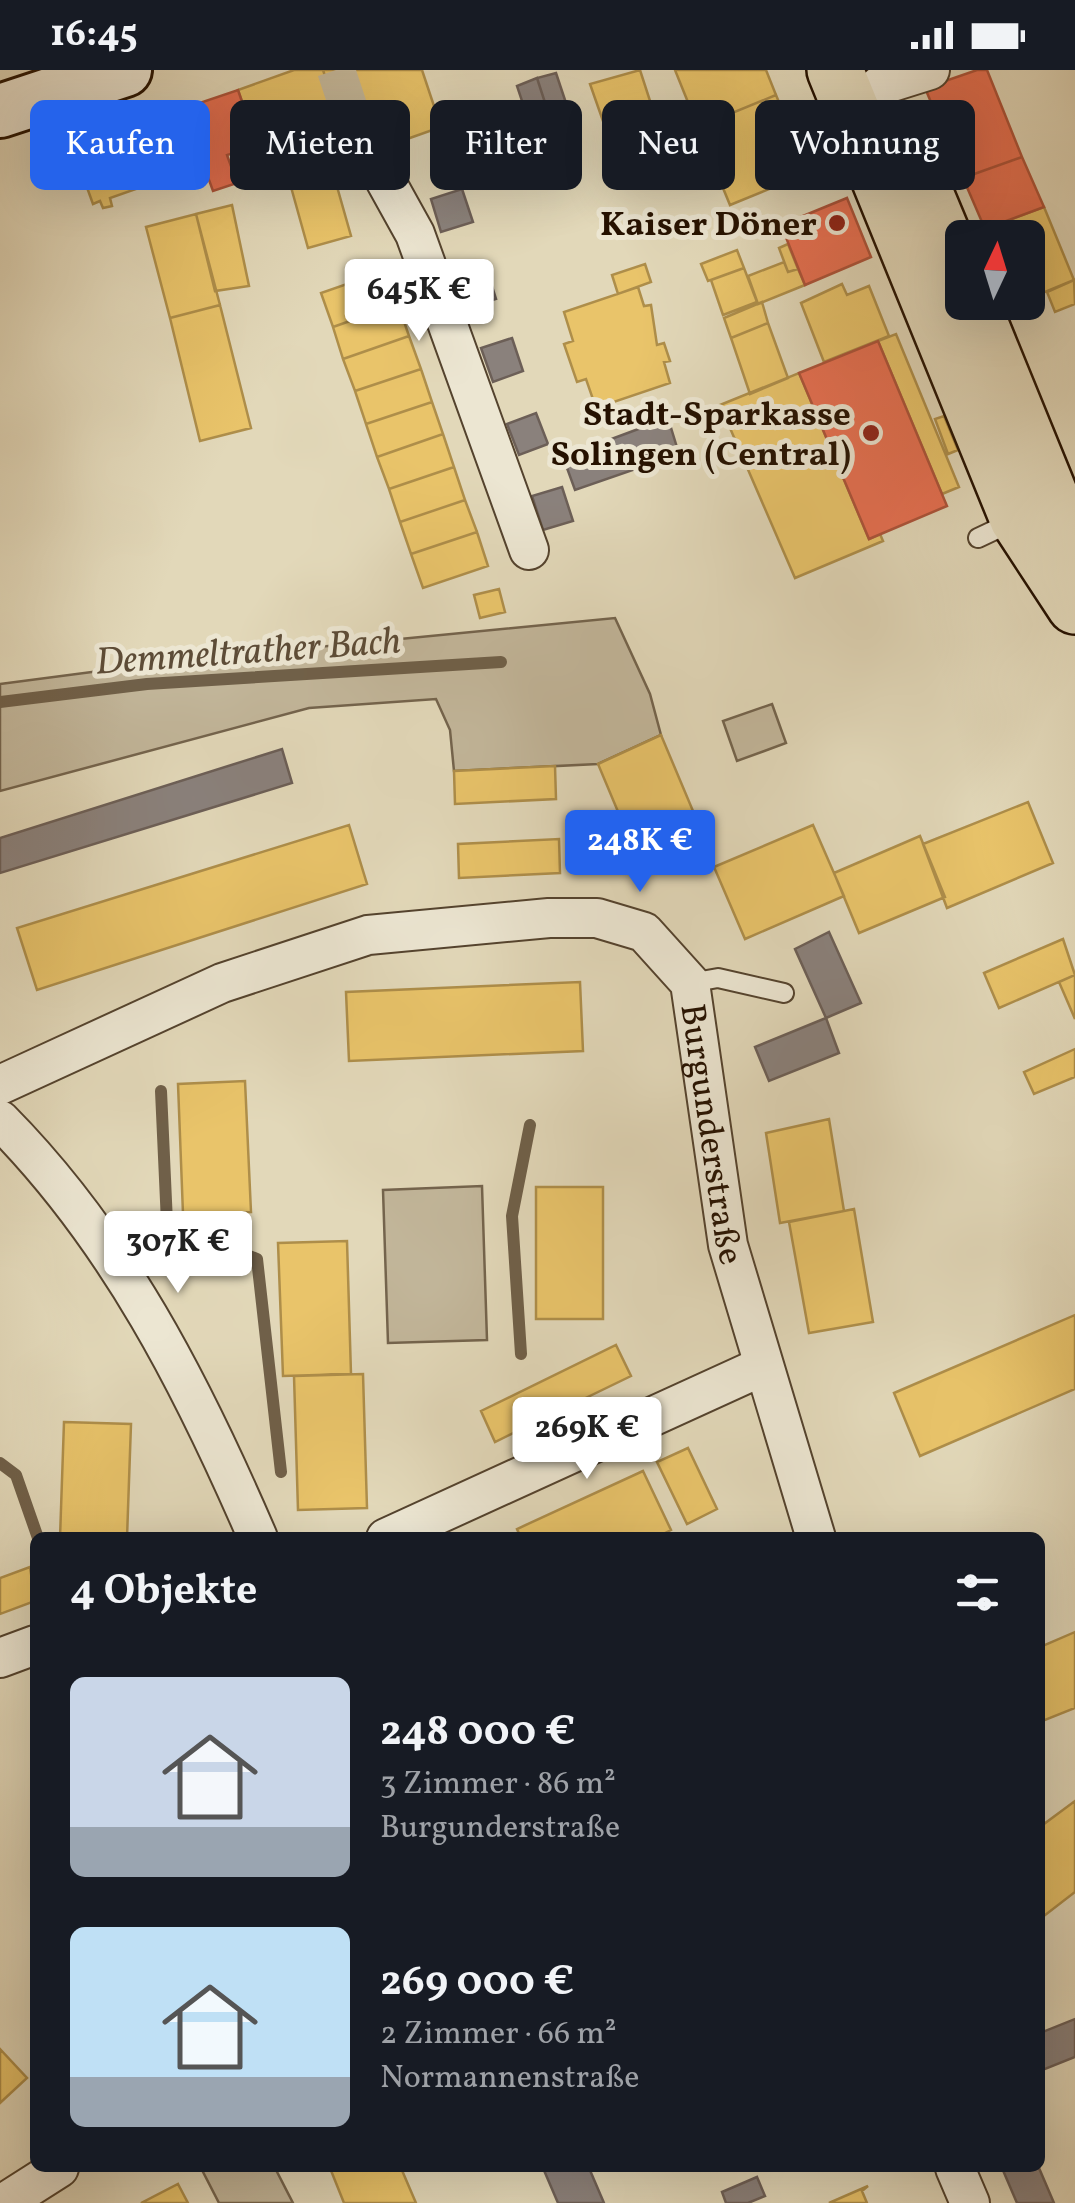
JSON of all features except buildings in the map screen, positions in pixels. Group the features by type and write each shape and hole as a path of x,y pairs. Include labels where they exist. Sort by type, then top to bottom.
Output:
{"main road":[{"path":"0,111 125,70"},
{"path":"879,74 945,239"},
{"path":"879,74 998,528 1075,606"},
{"path":"979,320 1075,558"}],"street":[{"path":"391,190 415,234 530,550"},
{"name":"Burgunderstraße","path":"0,1085 222,983 368,935 550,918 597,918 644,932 690,983 728,1245 814,1532"},
{"path":"0,1120 49,1170 138,1293 200,1408 255,1532"},
{"path":"399,1532 763,1366"},
{"path":"0,1658 30,1647"},
{"path":"4,2203 53,2172"},
{"path":"957,2172 970,2203"}],"lane":[{"path":"998,528 1036,508 1058,547 1075,558"},
{"path":"690,983 718,978 784,993"}],"shaded area":[{"path":"615,618 650,694 661,735 598,764 454,771 450,730 436,699 309,708 0,791 0,684 176,661"},
{"path":"772,704 786,743 737,761 723,721"},
{"path":"482,1186 487,1340 388,1343 383,1190"},
{"path":"203,2172 277,2172 293,2203 219,2203"}],"waterway":[{"name":"Demmeltrather Bach","path":"0,702 147,684 501,662"},
{"path":"161,1091 167,1223 257,1259 281,1472"},
{"path":"521,1354 512,1216 530,1125"},
{"path":"0,1463 16,1475 36,1532"}],"tunnel":[{"path":"336,70 346,100"}],"place":[{"name":"Kaiser Döner","path":"837,223"},
{"name":"Stadt-Sparkasse Solingen (Central)","path":"871,433"}]}
